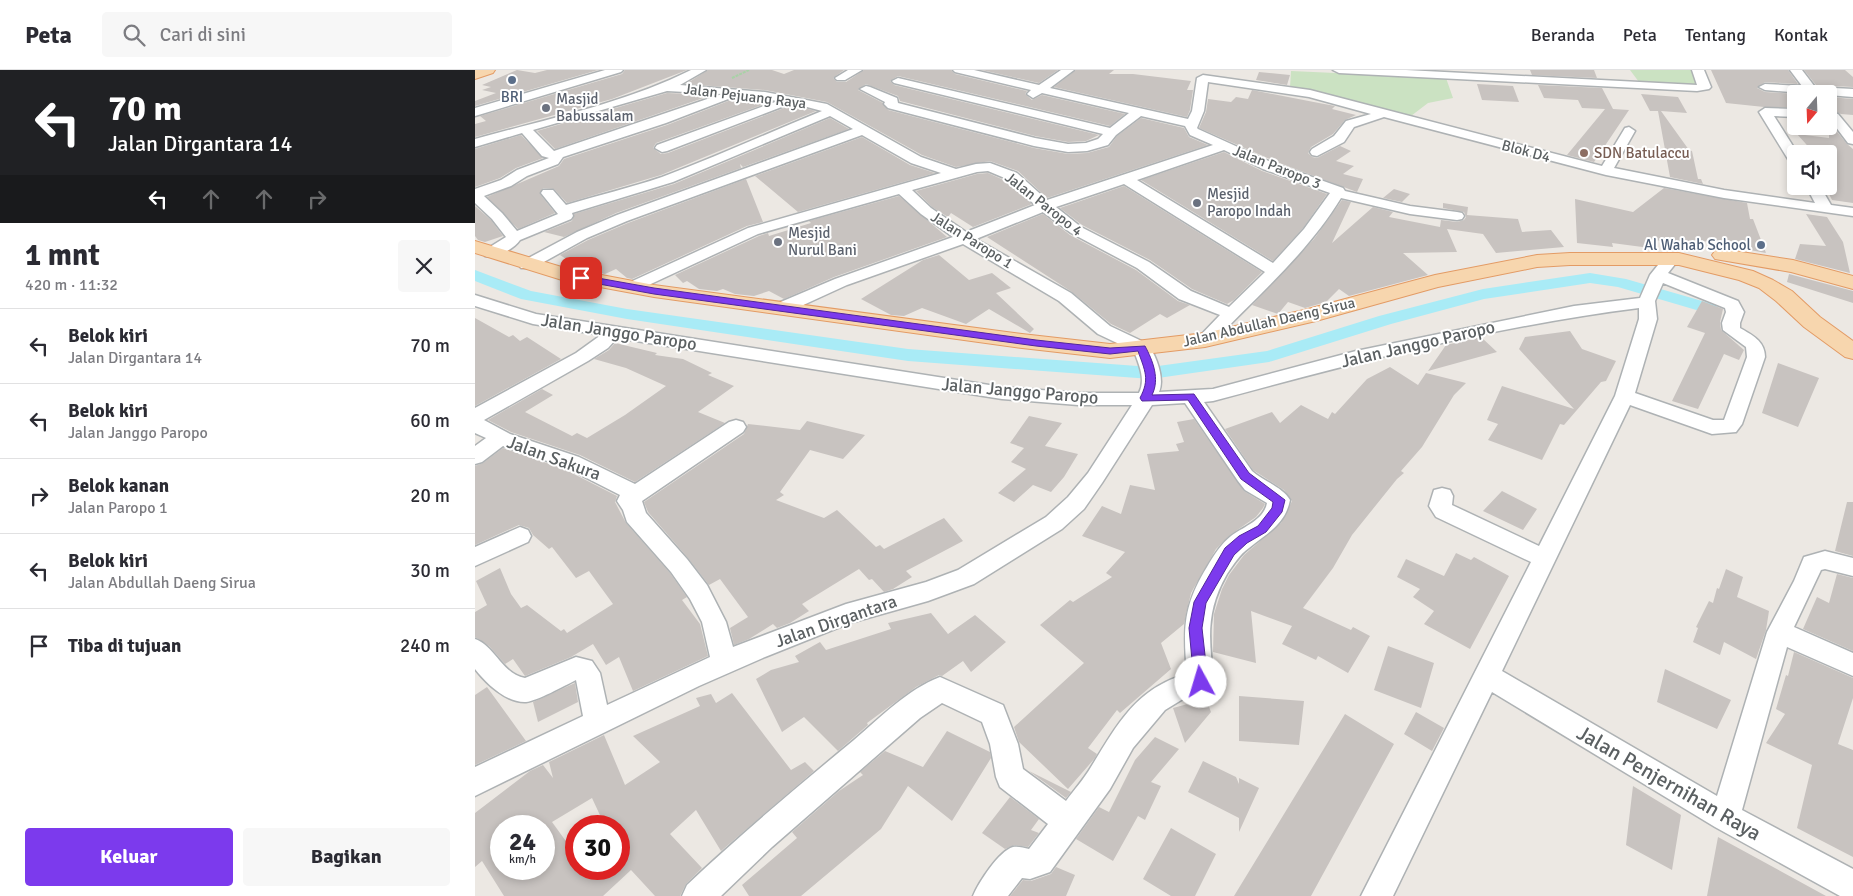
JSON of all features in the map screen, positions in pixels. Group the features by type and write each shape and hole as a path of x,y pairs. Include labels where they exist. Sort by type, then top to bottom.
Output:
{"main road":[{"path":"475,75 488,70"},
{"name":"Jalan Abdullah Daeng Sirua","path":"483,250 527,265 562,274 632,287 1101,351 1205,340 1308,316 1435,281 1528,263 1570,259 1660,279"},
{"path":"1660,279 1689,256 1717,255 1793,266 1853,283"},
{"path":"1660,279 1747,275 1766,284 1784,296 1812,322 1853,352"}],"street":[{"path":"475,112 617,70"},
{"path":"475,143 666,87 699,70"},
{"path":"959,70 1193,124"},
{"path":"977,127 1040,89 1065,70"},
{"path":"1339,70 1455,73 1702,88 1705,87 1705,83 1698,70"},
{"path":"1796,70 1807,85"},
{"name":"Blok D4","path":"1193,124 1198,110 1203,78 1299,92 1605,171 1724,194 1853,212"},
{"path":"898,81 1111,132"},
{"path":"1765,86 1787,88"},
{"name":"Jalan Pejuang Raya","path":"666,87 793,99 823,108 916,160 956,174"},
{"path":"866,89 893,101 890,104 892,106 1034,142 1068,148 1103,142 1111,132 1137,112"},
{"path":"1837,92 1853,93"},
{"path":"525,129 547,153 555,155 737,93"},
{"path":"662,148 793,99"},
{"path":"1787,112 1766,111 1787,148"},
{"path":"564,211 668,179 830,112"},
{"path":"1317,152 1339,140 1350,124 1382,114"},
{"path":"1837,117 1853,118"},
{"path":"1837,122 1853,140"},
{"name":"Jalan Paropo 3","path":"1193,124 1191,128 1194,132 1268,166 1336,190 1337,193 1276,272 1231,313 1205,340"},
{"path":"527,265 582,235 622,218 863,130"},
{"path":"1605,171 1629,131"},
{"path":"783,308 841,282 964,238 1045,206 1224,146"},
{"path":"514,237 497,216 475,195 553,161 557,158 555,155"},
{"name":"Jalan Paropo 4","path":"902,189 981,167 995,168 1021,183 1045,206 1075,230 1143,266 1173,288 1208,306 1231,313"},
{"path":"1126,179 1276,272"},
{"path":"632,287 753,231 902,189"},
{"name":"Jalan Paropo 1","path":"902,189 926,211 964,238 1065,298 1104,330 1142,348"},
{"path":"483,250 512,241 514,237 562,219 566,215 564,211 547,193"},
{"path":"1337,193 1410,210 1457,216"},
{"path":"1818,195 1826,209"},
{"path":"1377,896 1488,676 1625,396 1660,279 1729,303 1733,317 1732,330 1748,339 1757,349 1756,357 1732,424 1729,427 1712,428 1625,396"},
{"name":"Jalan Janggo Paropo","path":"479,305 533,319 613,332 712,346 1002,393 1078,399 1149,386 1191,396 1213,395 1355,357 1574,311 1660,279"},
{"path":"475,417 582,357 602,344 613,332"},
{"path":"1142,348 1149,386"},
{"name":"Jalan Dirgantara","path":"475,782 756,649 846,614 928,591 966,577 1046,528 1076,503 1111,455 1149,386"},
{"path":"989,896 1015,862 1030,864 1039,861 1100,779 1123,739 1142,715 1156,702 1176,689 1201,682 1195,628 1200,602 1230,552 1243,539 1262,529 1277,509 1279,500 1253,484 1245,476 1217,438 1191,396"},
{"path":"475,424 500,438"},
{"path":"724,664 715,624 708,608 672,556 635,516 634,507 628,501 736,427"},
{"name":"Jalan Sakura","path":"475,457 500,438 573,462 636,494"},
{"path":"1443,496 1440,506 1444,511 1545,559"},
{"path":"475,557 520,536"},
{"path":"1725,817 1779,632 1805,583 1812,564 1825,560 1853,567"},
{"path":"1779,632 1853,665"},
{"path":"475,650 494,674 518,690 526,690 576,668 583,669 587,673 598,723"},
{"name":"Jalan Penjernihan Raya","path":"1488,676 1725,817 1853,886"},
{"path":"698,896 761,836 911,709 940,689 993,714 1004,744 1010,777 1069,821"}],"green space":[{"path":"1630,70 1693,70 1701,85 1639,82"},
{"path":"1291,71 1446,78 1453,98 1428,103 1411,116 1395,115 1290,88"}],"building":[{"path":"517,70 535,73 547,70 598,70 475,106 475,101 496,93 482,90 491,87 482,85"},
{"path":"625,70 687,70 612,99 475,137 475,124 486,121 480,116 622,74"},
{"path":"708,70 772,70 784,74 794,70 844,70 833,78 837,82 846,82 864,70 951,70 955,74 1027,91 1025,94 1032,100 1042,95 1125,114 1110,126 898,76 890,81 894,85 1099,135 1086,141 1068,142 1035,136 900,101 898,96 866,84 858,90 883,103 888,110 1034,148 1068,154 1087,153 1109,147 1117,136 1141,118 1184,128 1189,137 1208,145 1047,198 1018,171 990,161 956,167 922,155 827,102 765,90 686,84"},
{"path":"982,70 1058,70 1039,83"},
{"path":"1076,70 1114,70 1109,74 1133,74 1191,81 1187,90 1193,90 1190,110 1187,117 1054,87"},
{"path":"1530,70 1594,70 1597,78 1532,75"},
{"path":"1711,70 1788,70 1798,84 1765,82 1757,88 1765,92 1787,93 1787,107 1764,107 1726,103"},
{"path":"1804,70 1845,70 1853,77 1853,87 1816,85"},
{"path":"1259,72 1290,75 1287,85 1256,80"},
{"path":"1477,84 1513,86 1519,102 1482,100"},
{"path":"1538,85 1602,88 1613,109 1629,110 1594,162 1567,155 1605,109 1582,108 1578,100 1544,98"},
{"path":"1252,90 1335,106 1332,109 1356,115 1345,120 1333,134 1311,147 1308,153 1312,157 1317,158 1340,146 1351,151 1336,161 1354,166 1343,174 1363,179 1357,192 1274,161 1199,128 1206,112 1208,99 1231,102 1236,97 1248,99"},
{"path":"667,93 712,95 555,149 537,131"},
{"path":"1641,94 1678,97 1687,113 1661,111 1689,150 1692,151 1698,179 1701,179 1703,184 1670,177 1658,111 1650,111"},
{"path":"736,98 770,102 656,143 653,148 661,154 668,153 792,105 816,111 661,175 567,203 554,189 543,188 540,194 555,213 518,229 487,197 559,166 564,159 667,125"},
{"path":"1837,98 1853,99 1853,115 1837,112"},
{"path":"830,118 849,129 743,167 740,164 741,168 616,213 564,237 544,232 572,221 574,214 674,184"},
{"path":"1837,132 1853,149 1853,203 1832,200 1830,195 1837,195 1837,145 1807,145 1798,135 1829,138 1829,135 1837,135"},
{"path":"521,135 543,158 516,168 500,178 475,187 475,149"},
{"path":"862,137 910,165 935,173 798,212 755,176"},
{"path":"1224,152 1262,171 1327,194 1303,228 1273,261 1141,180"},
{"path":"988,173 1006,181 1032,204 973,227 951,213 948,217 932,207 916,191 977,174"},
{"path":"746,179 763,222 747,226 632,279 627,278 616,269 605,274 583,270 560,255 588,240 628,223"},
{"path":"1124,186 1262,272 1234,300 1227,304 1192,289 1150,260 1082,225 1060,208"},
{"path":"1664,188 1747,203 1750,219 1753,219 1766,253 1739,248 1738,246 1695,240 1696,246 1648,239 1650,248 1612,243 1613,247 1577,243 1575,199 1633,212"},
{"path":"1394,189 1410,194 1402,202 1383,198"},
{"path":"899,196 947,237 834,277 784,299 769,291 754,296 735,294 723,289 717,291 699,289 687,281 683,283 675,275 759,236 768,233 769,236 811,223 809,221"},
{"path":"1342,200 1351,202 1332,243 1373,207 1393,212 1389,217 1440,227 1441,220 1457,222 1464,220 1466,217 1464,212 1443,208 1443,203 1468,207 1467,215 1518,219 1522,232 1551,230 1564,247 1496,253 1483,234 1447,229 1457,252 1403,253 1428,275 1349,296 1339,289 1326,302 1305,308 1288,302 1278,314 1252,305 1314,239"},
{"path":"475,206 491,220 503,236 485,242 478,240 475,236"},
{"path":"1043,214 1070,235 1136,270 1178,301 1190,305 1167,318 1160,314 1130,333 1111,324 1072,292 987,237"},
{"path":"1806,214 1827,217 1843,242 1850,273 1795,259 1800,244 1826,246"},
{"path":"939,255 969,280 992,273 1011,288 996,293 1034,329 1030,333 989,309 966,324 922,308 904,316 891,315 861,299 923,260"},
{"path":"1789,274 1853,291 1853,303 1787,282"},
{"path":"1702,301 1723,309 1720,322 1721,330 1744,350 1739,360 1724,354 1698,409 1672,401 1705,333 1687,327"},
{"path":"475,318 509,337 513,335 520,341 527,337 561,359 475,406"},
{"path":"1570,331 1582,349 1616,361 1606,381 1601,382 1564,425 1560,424 1542,460 1488,440 1498,424 1487,420 1502,386 1574,409 1519,349 1525,337"},
{"path":"1481,337 1497,352 1428,371 1446,345"},
{"path":"615,343 657,353 655,355 683,359 712,373 708,375 734,386 698,412 725,423 635,482 580,455 511,432 488,420 542,389 553,395 525,412 572,436 577,433 587,438 625,415 666,386 626,368 594,359 609,350"},
{"path":"1778,363 1819,378 1798,427 1762,413"},
{"path":"1390,367 1418,385 1426,373 1466,383 1454,395 1422,447 1401,471 1404,473 1397,479 1352,535 1333,568 1303,608 1351,630 1353,627 1370,636 1348,673 1318,656 1316,660 1282,644 1292,626 1251,611 1256,663 1213,652 1214,614 1222,589 1229,575 1244,555 1281,523 1292,501 1284,490 1253,470 1225,429 1272,412 1280,423 1301,405 1328,419 1332,412 1335,414 1367,379"},
{"path":"1029,416 1062,423 1045,446 1078,454 1064,477 1051,492 1033,485 1014,502 998,493 1026,469 1011,462 1024,448 1010,443"},
{"path":"1194,419 1244,491 1265,504 1256,517 1230,535 1216,549 1191,593 1184,624 1161,643 1171,669 1120,713 1117,710 1088,748 1097,754 1095,758 1068,789 1019,742 1014,727 1084,663 1040,625 1070,600 1073,602 1112,577 1106,573 1125,552 1082,536 1102,506 1121,514 1130,485 1155,490 1147,454 1179,451 1176,444 1184,442 1177,422"},
{"path":"807,421 865,435 843,459 810,450 780,492 784,495 776,500 824,518 837,510 876,547 880,545 884,549 944,518 963,541 906,571 912,577 893,589 884,592 859,569 802,604 809,611 790,623 777,628 773,624 749,639 734,645 730,628 748,617 720,579 709,585 648,512 644,502 744,434 748,424 800,430"},
{"path":"503,448 564,469 617,496 615,502 626,523 670,573 687,597 682,600 700,624 708,656 633,691 619,657 606,665 593,644 571,657 525,676 513,659 505,664 489,646 475,637 475,612 487,605 476,581 500,568 511,594 521,608 527,605 561,631 564,629 567,633 613,604 589,571 576,578 552,547 549,549 533,535 529,528 519,525 475,545 475,466 483,463"},
{"path":"1502,491 1537,509 1523,530 1483,511"},
{"path":"1847,502 1853,502 1853,556 1835,551"},
{"path":"1456,553 1471,560 1474,557 1509,576 1470,649 1424,624 1434,611 1413,597 1420,589 1397,577 1406,559 1444,576"},
{"path":"1726,569 1743,577 1737,597 1769,611 1766,630 1756,659 1724,642 1720,655 1693,642 1698,628 1696,627 1709,601 1713,603 1717,588 1719,589"},
{"path":"1837,574 1853,578 1853,651 1803,629 1817,597 1829,603"},
{"path":"931,613 948,634 975,615 1006,642 971,672 963,661 942,676 939,675 916,687 867,723 868,725 838,751 804,717 782,732 756,679 771,670 799,662 795,656 820,642 826,650 891,629 888,623"},
{"path":"1388,646 1434,663 1421,708 1374,690"},
{"path":"1794,652 1853,678 1853,698 1838,744 1853,750 1853,857 1797,828 1812,765 1766,743 1785,714 1776,709 1786,675 1788,676"},
{"path":"1665,669 1731,700 1717,729 1657,702"},
{"path":"575,683 578,702 538,722 533,702"},
{"path":"487,687 526,741 475,765 475,695"},
{"path":"732,693 791,770 805,762 814,771 721,851 696,810 670,834 702,868 686,884 680,896 655,896 630,871 630,815 600,815 592,798 555,820 555,815 490,815 490,874 482,861 475,867 475,813 530,771 543,765 553,778 549,762 604,735 625,785 660,762 633,736 700,706 696,698 711,694 716,703"},
{"path":"1239,696 1304,701 1299,745 1239,741"},
{"path":"1206,699 1211,712 1185,743 1173,708"},
{"path":"1416,712 1444,728 1432,751 1404,734"},
{"path":"1345,714 1394,744 1311,896 1234,896"},
{"path":"947,731 990,752 991,758 952,821 908,786 881,829 801,896 749,896 742,885 797,838 792,832 839,791 863,775 860,772 885,751 923,767"},
{"path":"1155,737 1179,749 1151,782 1161,786 1145,820 1138,816 1113,861 1076,839 1099,807 1109,812 1135,760"},
{"path":"1203,761 1236,777 1239,784 1239,778 1259,788 1239,832 1239,818 1188,792"},
{"path":"1029,771 1071,792 1066,798"},
{"path":"1633,786 1681,815 1672,870 1626,845"},
{"path":"1010,797 1039,819 1031,830 1039,833 1028,847 1015,845 1005,849 982,833"},
{"path":"555,826 565,840 565,880 620,880 603,896 504,896 494,880 555,880"},
{"path":"1171,828 1216,854 1195,896 1171,896 1143,879"},
{"path":"1718,837 1826,896 1707,896"},
{"path":"1056,867 1075,875 1066,896 1010,896 1023,880 1031,881 1051,874"}],"waterway":[{"path":"475,275 527,295 627,314 908,355 1151,373 1269,356 1385,320 1483,294 1590,278 1620,282 1710,309"}],"place":[{"name":"BRI","path":"512,80"},
{"name":"Masjid Babussalam","path":"546,108"},
{"name":"SDN Batulaccu","path":"1584,153"},
{"name":"Mesjid Paropo Indah","path":"1197,203"},
{"name":"Mesjid Nurul Bani","path":"778,242"},
{"name":"Al Wahab School","path":"1761,245"}],"route":[{"path":"581,278 654,291 1036,343 1101,351 1142,348 1151,372 1152,386 1145,398 1191,396 1239,469 1253,484 1279,500 1277,509 1262,529 1243,539 1230,552 1200,602 1195,628 1201,682"}]}
